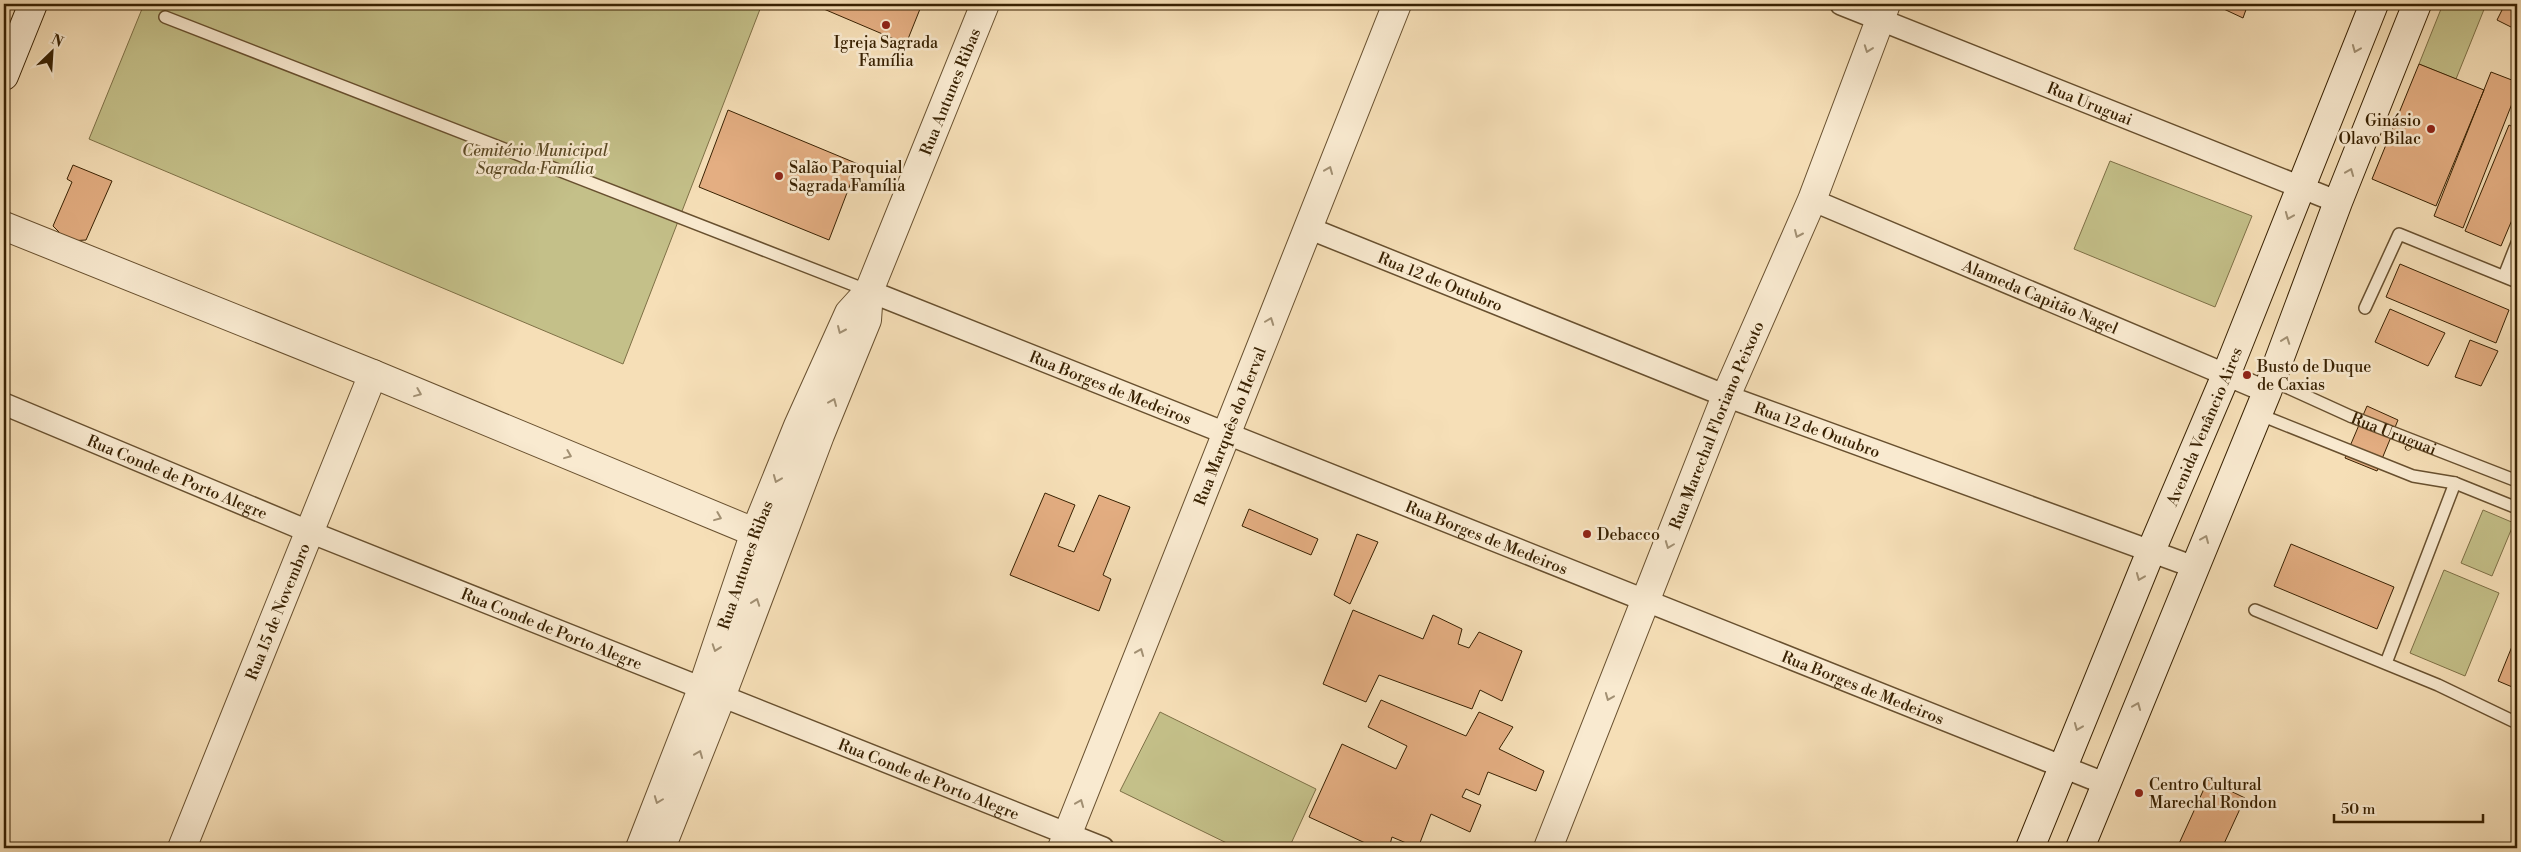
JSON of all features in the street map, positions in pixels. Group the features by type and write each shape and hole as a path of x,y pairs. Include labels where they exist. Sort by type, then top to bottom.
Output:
{"street":[{"path":"4,76 33,4"},
{"name":"Rua Antunes Ribas","path":"661,848 711,693 767,537 809,431 849,312 869,291 985,4"},
{"name":"Rua Uruguai","path":"1841,4 1883,11 2338,202"},
{"name":"Avenida Venâncio Aires","path":"2030,848 2151,551 2226,375 2374,4"},
{"path":"2080,848 2265,396 2338,202 2417,4"},
{"name":"Rua Marquês do Herval","path":"1065,841 1227,433 1392,5"},
{"name":"Rua Marechal Floriano Peixoto","path":"1548,848 1726,396 1812,200 1883,11"},
{"name":"Alameda Capitão Nagel","path":"1812,200 2226,375 2265,396"},
{"path":"4,226 373,374 767,537"},
{"name":"Rua 12 de Outubro","path":"1306,227 1726,396 2194,567"},
{"name":"Rua Borges de Medeiros","path":"869,291 2106,784"},
{"name":"Rua 15 de Novembro","path":"182,848 373,374"},
{"name":"Rua Conde de Porto Alegre","path":"4,404 310,532 711,693 1065,841 1103,848"},
{"name":"Rua Antunes Ribas","path":"640,848 711,693"}],"lane":[{"path":"165,16 869,291"},
{"path":"2365,308 2399,234 2517,282"},
{"path":"2504,276 2517,243"},
{"path":"2265,396 2413,476 2455,483 2517,508"},
{"name":"Rua Uruguai","path":"2265,396 2350,416 2517,481"},
{"path":"2386,663 2455,483"},
{"path":"2255,610 2438,684 2517,723"}],"green space":[{"name":"Cemitério Municipal Sagrada Família","path":"144,4 762,4 623,364 89,139"},
{"path":"2443,4 2476,4 2485,7 2456,79 2419,64"},
{"path":"2110,161 2252,216 2215,307 2074,249"},
{"path":"2483,510 2514,523 2492,576 2461,563"},
{"path":"2444,570 2499,593 2465,676 2410,653"},
{"path":"1160,712 1316,789 1289,848 1237,848 1120,791"}],"building":[{"name":"Igreja Sagrada Família","path":"812,4 922,4 906,44"},
{"path":"2213,4 2248,4 2243,18"},
{"path":"2505,4 2517,4 2517,30 2497,20"},
{"name":"Ginásio Olavo Bilac","path":"2419,64 2484,90 2436,206 2372,179"},
{"path":"2491,72 2517,82 2517,91 2463,228 2434,216"},
{"name":"Salão Paroquial Sagrada Família","path":"728,110 858,164 829,240 699,187"},
{"path":"2509,125 2517,129 2517,208 2501,246 2465,231"},
{"path":"73,165 112,181 86,240 68,241 53,226 72,182 67,179"},
{"path":"2400,264 2509,310 2496,343 2386,297"},
{"path":"2390,309 2445,333 2428,366 2375,342"},
{"path":"2470,340 2498,351 2481,386 2455,377"},
{"path":"2367,406 2398,420 2377,471 2345,458"},
{"path":"1045,493 1075,505 1058,546 1074,552 1099,495 1130,507 1103,575 1111,579 1099,611 1010,575"},
{"path":"1249,509 1318,539 1311,555 1242,526"},
{"path":"1357,534 1378,542 1350,604 1334,595"},
{"path":"2291,544 2394,587 2377,629 2274,586"},
{"path":"1353,610 1423,639 1433,615 1462,629 1458,644 1469,648 1479,632 1522,651 1502,701 1480,690 1472,709 1379,675 1366,702 1323,684"},
{"path":"2517,634 2517,689 2498,681"},
{"path":"1381,700 1466,736 1479,712 1513,727 1499,749 1544,771 1536,791 1488,772 1479,795 1466,789 1462,797 1481,805 1470,832 1431,814 1418,848 1392,837 1389,848 1376,848 1309,817 1342,744 1396,769 1407,746 1368,727"},
{"path":"2208,780 2245,798 2222,848 2177,848"}],"place":[{"name":"Igreja Sagrada Família","path":"886,25"},
{"name":"Ginásio Olavo Bilac","path":"2431,129"},
{"name":"Salão Paroquial Sagrada Família","path":"779,176"},
{"name":"Busto de Duque de Caxias","path":"2247,375"},
{"name":"Debacco","path":"1587,534"},
{"name":"Centro Cultural Marechal Rondon","path":"2139,793"}]}
